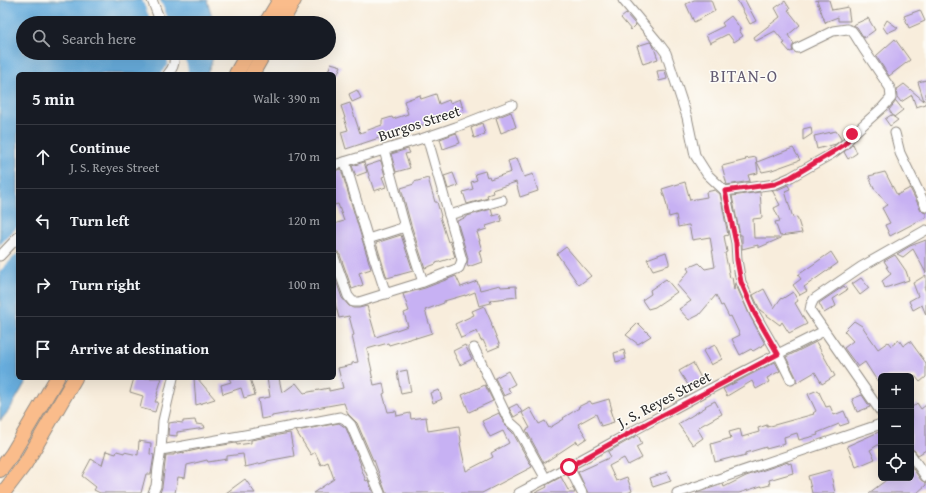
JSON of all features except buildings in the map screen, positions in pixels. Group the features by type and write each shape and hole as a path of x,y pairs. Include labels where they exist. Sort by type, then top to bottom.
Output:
{"highway":[{"path":"270,16 280,0"},
{"path":"285,16 294,0"},
{"path":"237,72 244,60"},
{"path":"253,72 260,60"},
{"path":"0,470 12,454 56,380"},
{"path":"3,493 25,464 74,380"}],"street":[{"path":"152,0 158,16"},
{"path":"623,0 666,54 687,117 695,155 707,174 725,191 736,243 741,282 755,314 791,380"},
{"path":"725,191 774,184 791,177 845,144 852,134 891,98 890,88 852,31 847,30 829,33 798,48"},
{"path":"169,72 174,65 175,60"},
{"name":"Burgos Street","path":"336,164 427,137 512,105"},
{"path":"895,133 900,154 926,207"},
{"path":"336,263 348,296 353,302 359,302 386,294 459,268 462,260 427,137"},
{"path":"384,150 405,227 423,282"},
{"path":"345,162 386,294"},
{"path":"918,190 926,184"},
{"path":"449,215 502,200"},
{"path":"368,239 405,227"},
{"path":"879,409 810,310 810,304 814,299 861,267 926,230"},
{"path":"0,256 16,239"},
{"name":"J. S. Reyes Street","path":"519,493 644,425 824,331"},
{"path":"474,348 509,421 518,429 546,479"},
{"path":"153,493 156,486 162,450 163,421 173,380"},
{"path":"162,450 340,417 346,419 351,425 380,493"},
{"path":"677,493 878,425"},
{"path":"914,459 926,476"},
{"path":"569,467 582,493"}],"path":[{"path":"816,0 829,33"}],"water":[{"path":"0,0 207,0 212,16 16,16 16,60 212,60 208,72 16,72 16,380 27,380 10,409 0,421"}],"pier":[{"path":"142,0 160,0 167,16 149,16"},
{"path":"185,60 188,72 162,72 167,66 168,61"},
{"path":"16,228 16,255 0,271 0,245"}],"district":[{"name":"BITAN-O","path":"744,75"}],"route":[{"path":"569,467 644,425 778,354 755,314 741,282 736,243 725,191 774,184 791,177 845,144 852,134"}]}
